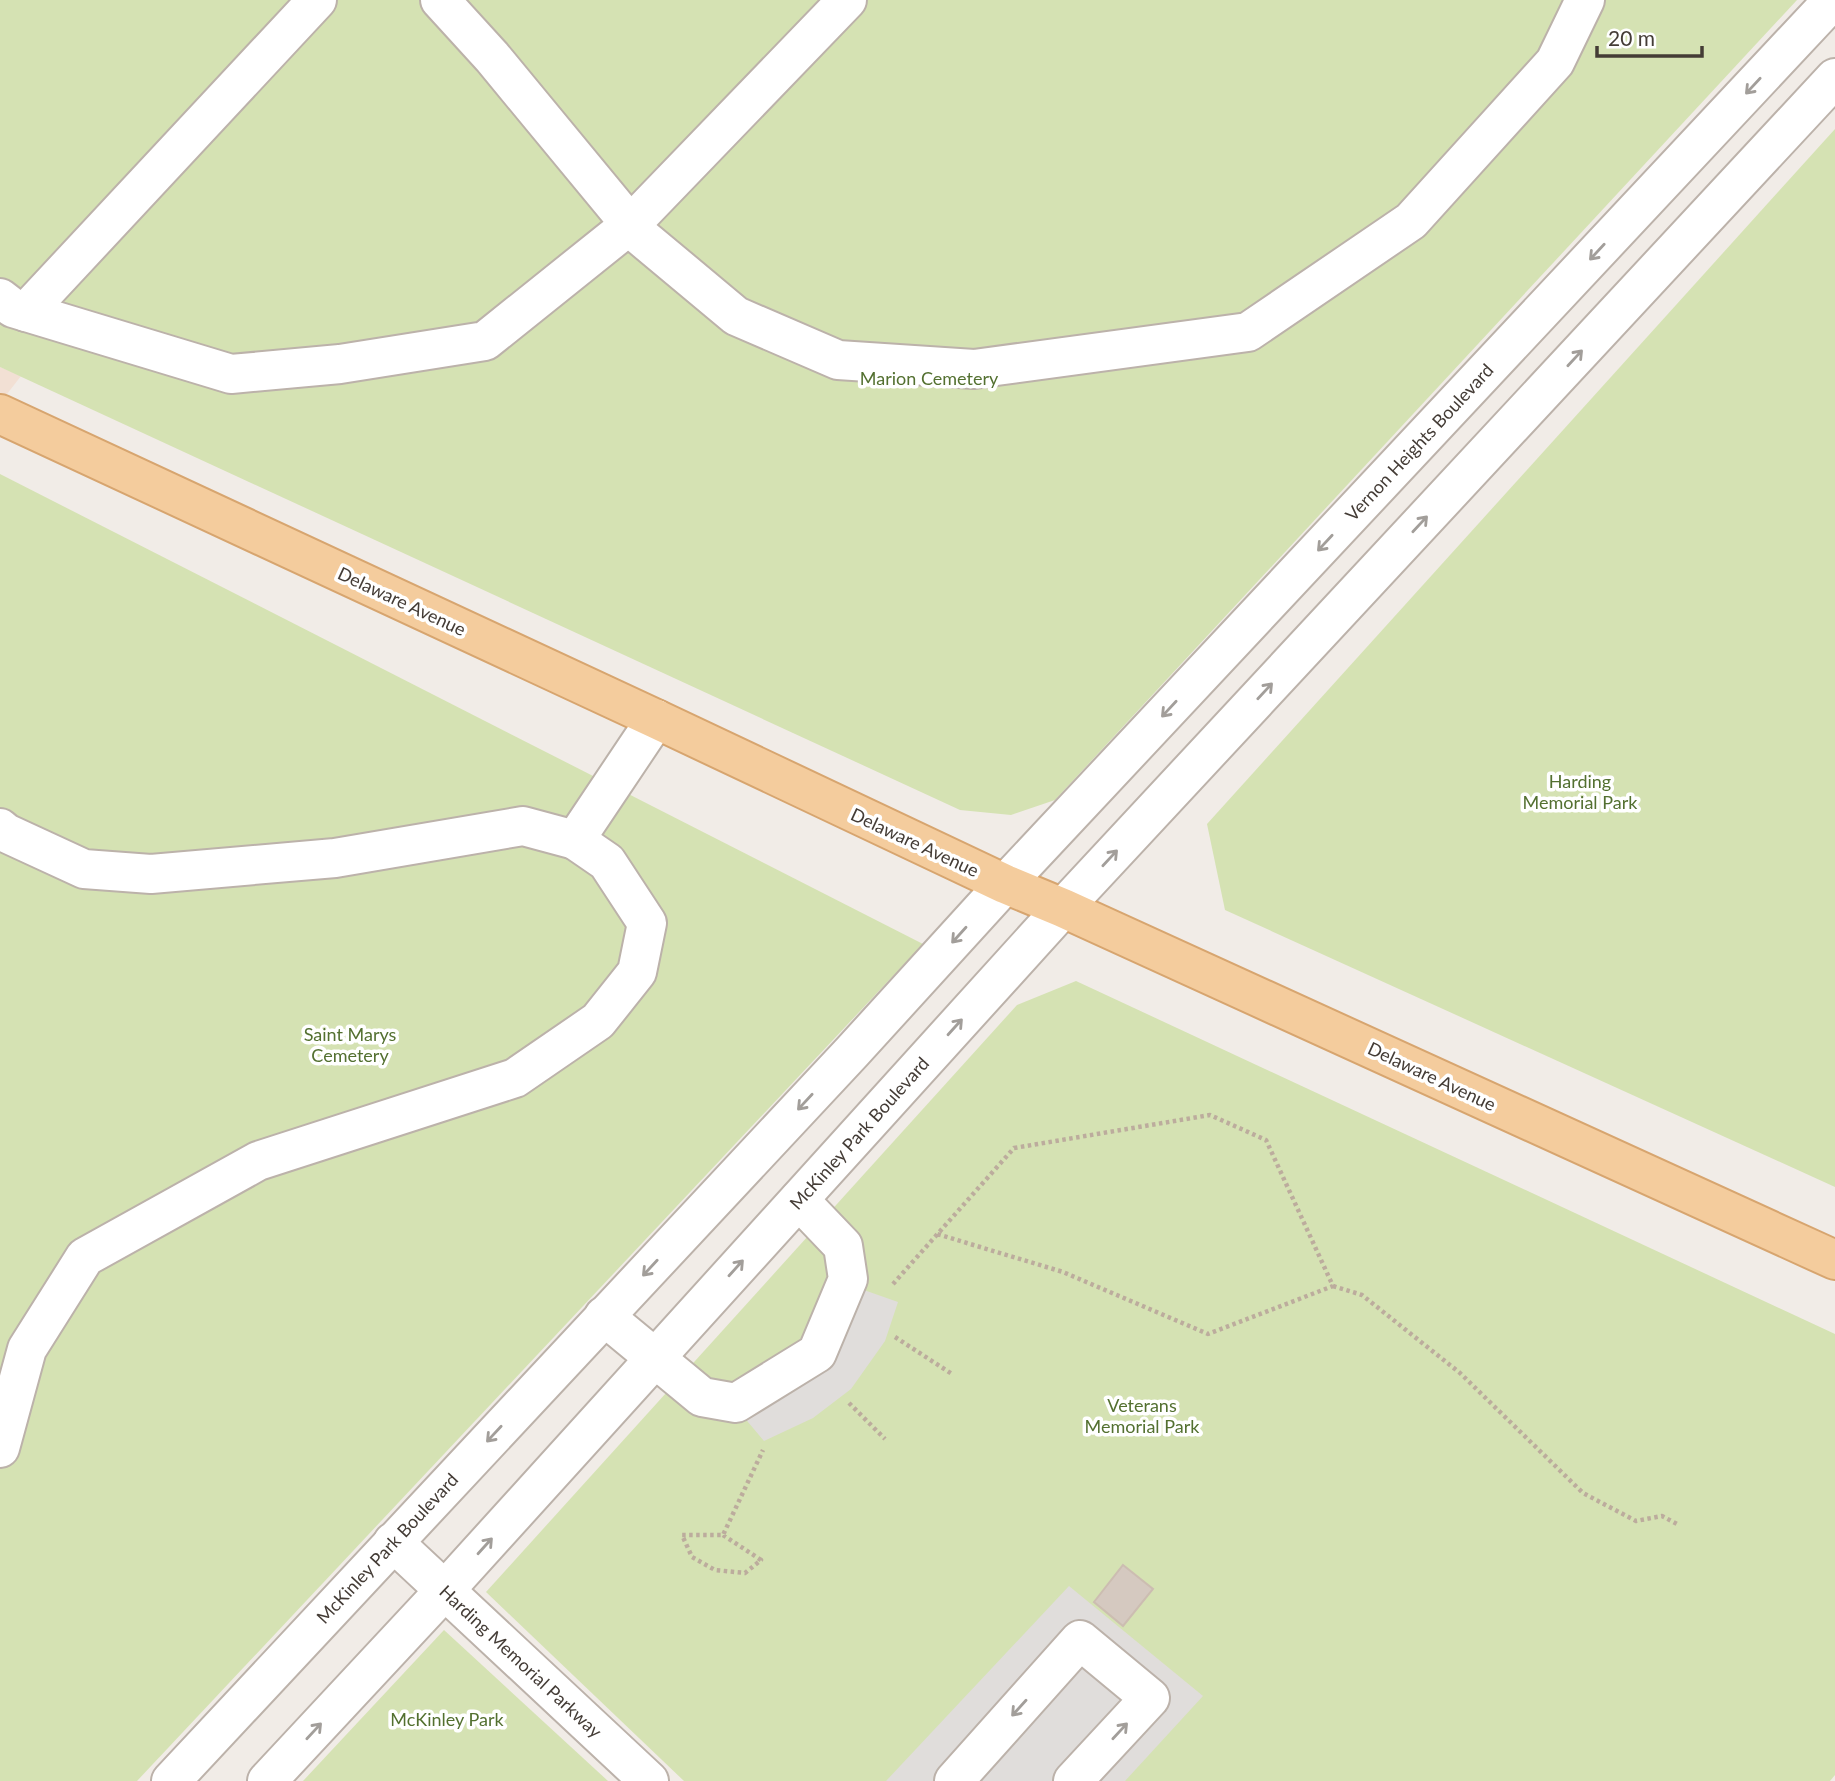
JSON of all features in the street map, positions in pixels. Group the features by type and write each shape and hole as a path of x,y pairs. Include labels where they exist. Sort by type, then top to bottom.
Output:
{"main road":[{"name":"Delaware Avenue","path":"0,414 1005,884 1835,1260"}],"street":[{"path":"317,0 13,305 231,374 340,364 485,341 631,224 847,0"},
{"path":"440,0 492,57 639,235 736,316 838,360 974,369 1248,331 1411,221 1555,62 1585,0"},
{"name":"Vernon Heights Boulevard","path":"1005,884 1833,0"},
{"path":"1063,908 1835,78"},
{"path":"575,840 656,719"},
{"path":"0,828 84,869 151,874 335,858 523,826 575,840 607,862 647,923 636,972 598,1021 514,1078 258,1161 85,1257 27,1349 0,1447"},
{"name":"McKinley Park Boulevard","path":"171,1781 852,1052 1005,884"},
{"name":"McKinley Park Boulevard","path":"267,1781 445,1590 1063,908"},
{"path":"604,1316 702,1397 736,1403 817,1353 848,1279 843,1246 799,1200"},
{"name":"Harding Memorial Parkway","path":"393,1542 649,1781"},
{"path":"954,1781 1080,1640 1150,1698 1073,1781"}],"path":[{"path":"893,1284 1014,1148 1210,1115 1266,1140 1333,1286"},
{"path":"937,1234 1063,1272 1208,1334 1333,1286 1362,1295 1460,1373 1583,1493 1636,1521 1662,1516 1677,1524"},
{"path":"895,1337 952,1374"},
{"path":"849,1403 885,1439"},
{"path":"723,1535 763,1450"},
{"path":"682,1535 723,1535 761,1560 745,1573 715,1570 692,1557 682,1535"}],"shaded area":[{"path":"0,367 21,376 0,403"},
{"path":"827,1277 898,1302 885,1341 851,1389 813,1418 764,1441 721,1390 799,1344 819,1312"},
{"path":"1069,1586 1203,1696 1125,1781 886,1781"}],"green space":[{"name":"Marion Cemetery","path":"0,0 1797,0 1055,800 1011,815 960,810 0,367"},
{"name":"Harding Memorial Park","path":"1835,129 1835,1187 1225,910 1207,824"},
{"name":"Saint Marys Cemetery","path":"0,474 923,944 137,1781 0,1781"},
{"name":"Veterans Memorial Park","path":"1076,981 1835,1334 1835,1775 1830,1781 684,1781 486,1592 1017,1005"},
{"name":"McKinley Park","path":"444,1630 608,1781 303,1781"}],"building":[{"path":"1123,1565 1153,1589 1123,1626 1094,1602"}]}
